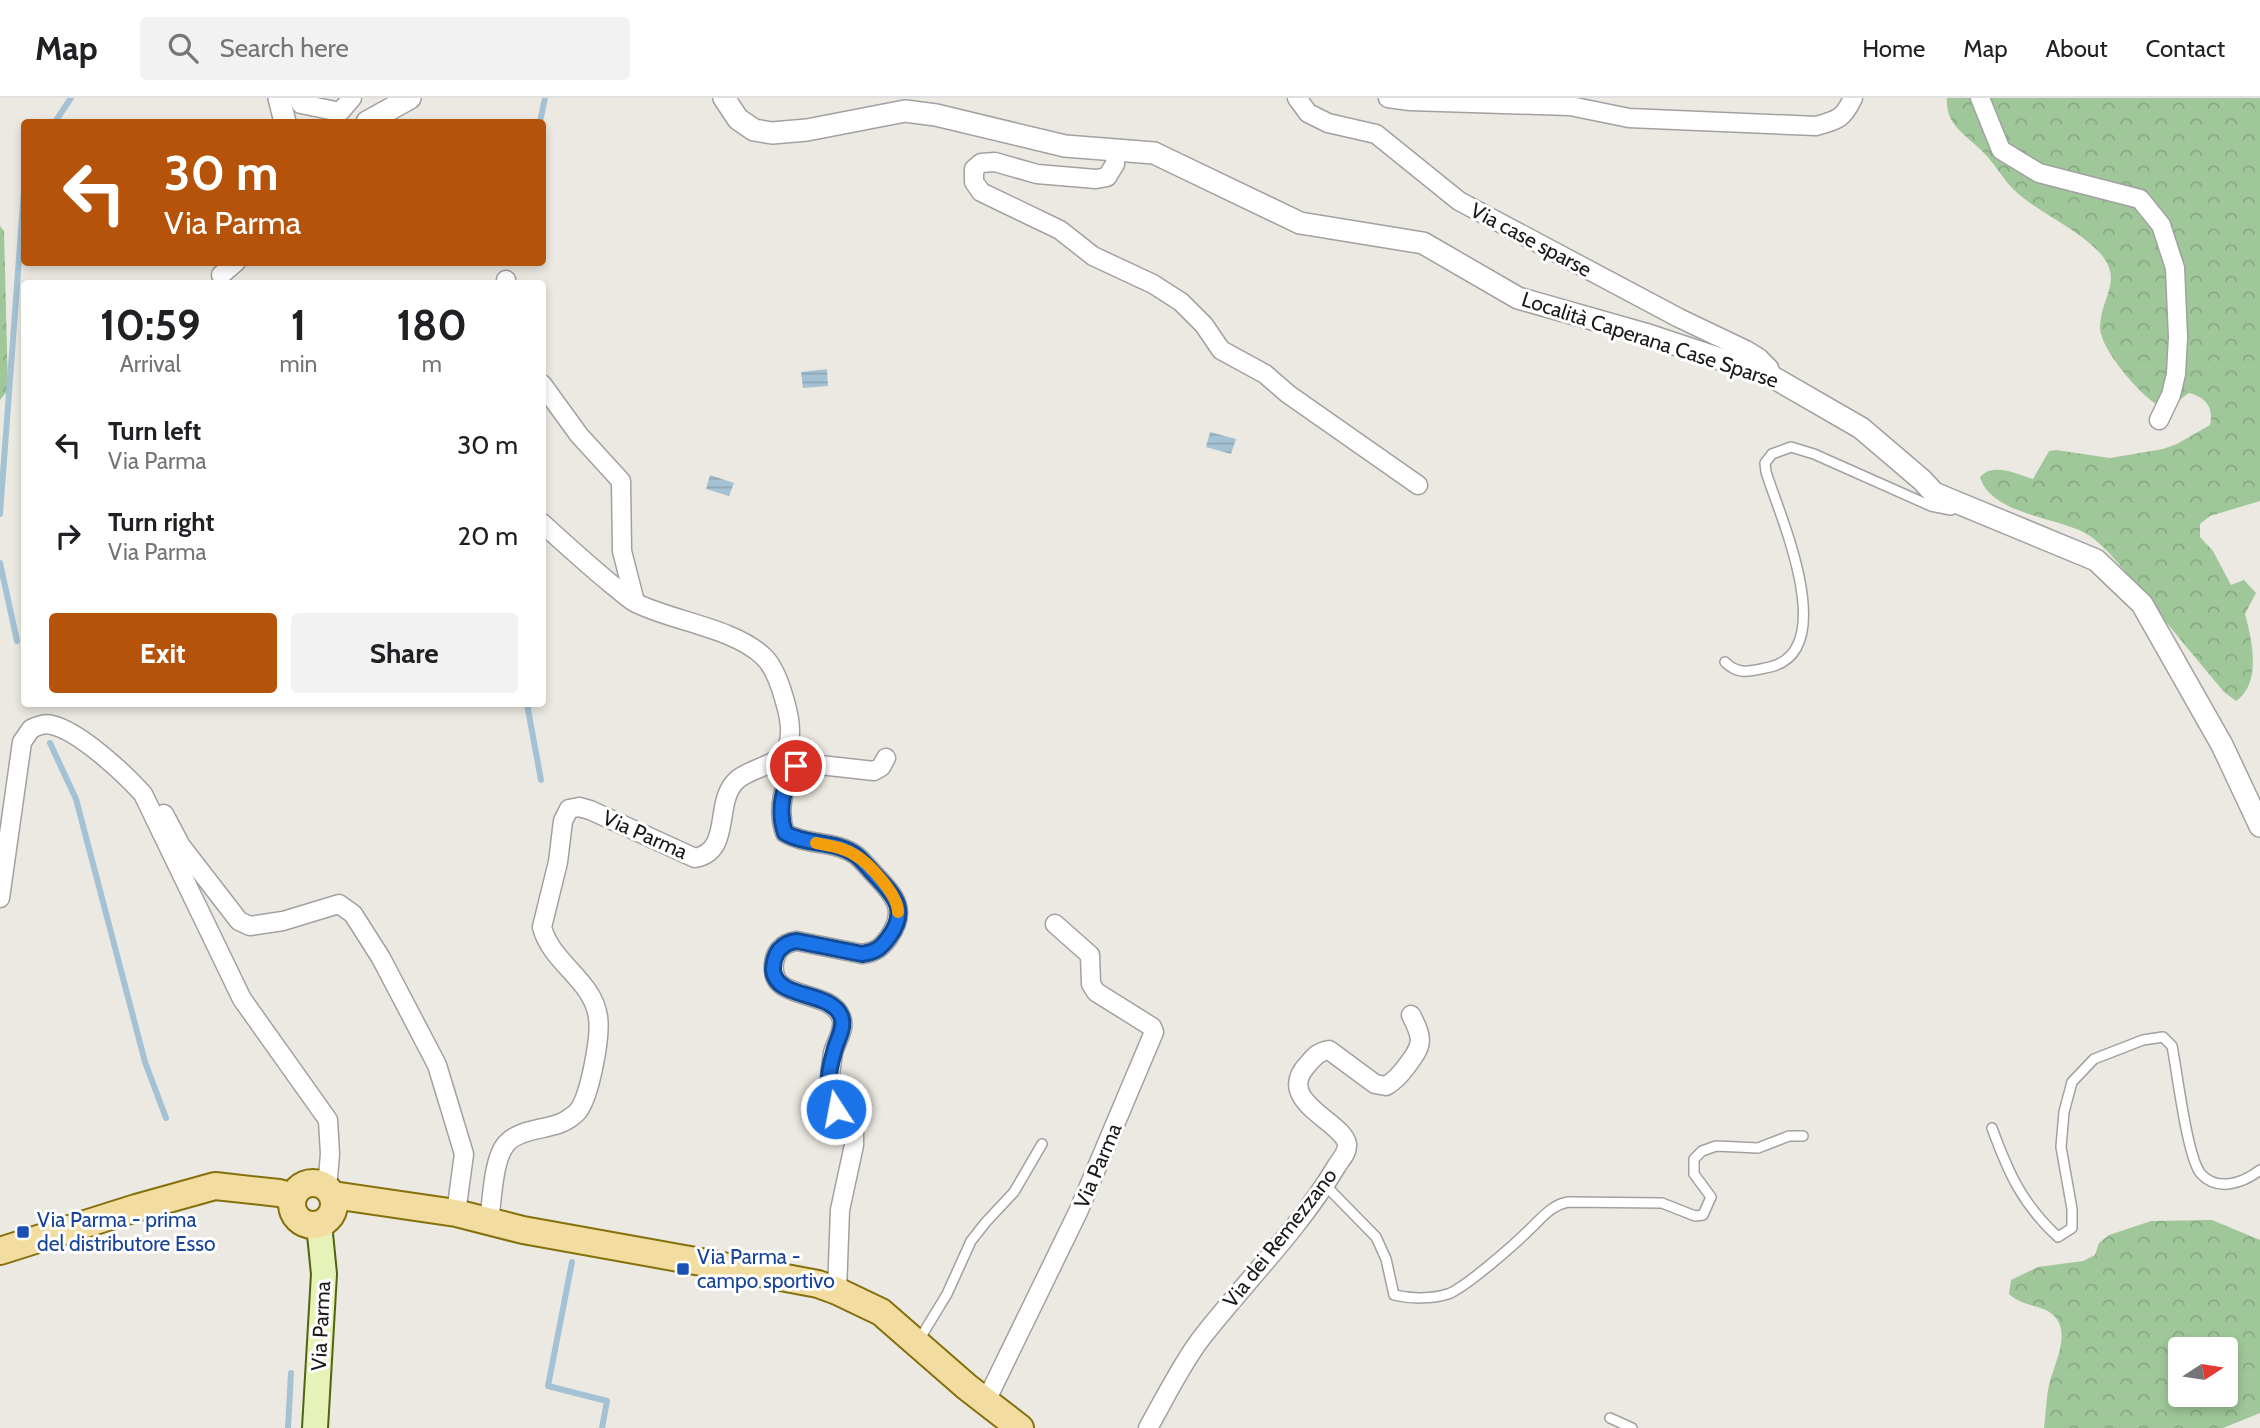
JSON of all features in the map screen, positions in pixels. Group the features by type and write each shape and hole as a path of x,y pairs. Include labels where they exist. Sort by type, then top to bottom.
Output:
{"main road":[{"path":"329,1190 335,1204 333,1213 327,1220 319,1224 302,1222 295,1215 293,1197 298,1189 316,1182 329,1190 456,1213 523,1230 818,1284 881,1312 1020,1428"},
{"path":"0,1251 215,1185 293,1197"},
{"name":"Via Parma","path":"316,1428 324,1274 319,1224"}],"street":[{"path":"279,98 284,119"},
{"path":"298,98 301,104 340,112 352,98"},
{"path":"374,119 410,98"},
{"name":"Località Caperana Case Sparse","path":"724,98 738,119 754,130 772,133 807,130 905,111 936,115 1065,146 1154,153 1300,223 1423,243 1518,298 1645,334 1771,376 1861,428 1934,493 2096,560 2142,604 2222,745 2260,826"},
{"name":"Via case sparse","path":"1297,98 1308,113 1328,123 1376,134 1459,201 1746,350 1769,368 1771,376"},
{"path":"1388,98 1570,106 1629,118 1816,127 1845,115 1853,98"},
{"path":"1980,98 2001,150 2039,173 2140,199 2161,225 2175,268 2178,337 2176,374 2160,420"},
{"path":"1116,149 1115,164 1107,177 1096,179 1037,174 995,162 981,163 974,169 974,182 981,192 1060,230 1093,256 1153,284 1181,302 1204,325 1221,349 1265,374 1288,394 1418,485"},
{"path":"221,275 231,266"},
{"path":"546,390 579,435 621,481 622,551 635,602"},
{"name":"Via Parma","path":"489,1222 499,1156 505,1145 515,1136 564,1122 579,1110 597,1052 598,1015 590,994 556,954 545,938 542,927 558,862 561,828 569,809 579,807 590,810 695,858 706,856 713,849 718,837 729,787 741,777 779,758 788,746 789,713 779,680 763,656 735,639 635,602 590,567 546,527"},
{"path":"0,898 22,742 31,729 51,724 77,737 126,775 143,794 242,999 328,1119 329,1190"},
{"path":"837,1291 841,1210 854,1145 854,1128 849,1118 830,1101 831,1066 841,1034 842,1018 836,1009 822,1000 784,988 774,977 773,966 777,952 788,942 797,941 862,954 873,952 881,948 898,925 898,906 892,892 857,856 841,848 793,838 785,833 782,825 782,804 787,780 796,766 802,764 874,771 881,767 886,758"},
{"path":"151,810 161,812 167,817 181,846 239,921 250,926 283,921 339,904 353,914 381,958 437,1065 464,1154 456,1213"},
{"name":"Via Parma","path":"986,1401 1079,1212 1154,1032 1152,1027 1096,992 1091,985 1090,955 1055,924"},
{"name":"Via dei Remezzano","path":"1148,1428 1201,1338 1278,1247 1325,1185 1346,1152 1347,1144 1343,1134 1303,1100 1299,1083 1303,1069 1319,1052 1329,1050 1375,1084 1386,1086 1395,1082 1420,1046 1420,1031 1411,1015"}],"lane":[{"path":"1725,662 1741,673 1786,662 1795,651 1800,637 1802,592 1794,555 1766,472 1765,463 1773,454 1791,447 1814,454 1931,506 1954,510 1961,504"},
{"path":"1992,1128 2024,1201 2058,1237 2072,1228 2072,1209 2061,1147 2064,1112 2073,1082 2094,1059 2143,1040 2163,1037 2172,1046 2190,1147 2200,1173 2216,1184 2233,1184 2260,1170"},
{"path":"1325,1185 1376,1237 1386,1259 1394,1295 1436,1297 1451,1293 1463,1284 1519,1240 1558,1204 1623,1201 1662,1203 1695,1216 1703,1215 1711,1197 1695,1174 1694,1159 1702,1151 1716,1146 1758,1148 1788,1136 1803,1136"},
{"path":"917,1344 947,1294 971,1241 1014,1192 1042,1144"},
{"path":"1610,1418 1632,1428"}],"green space":[{"path":"1947,98 2260,98 2260,501 2210,516 2200,524 2200,537 2213,551 2231,585 2244,580 2256,593 2245,614 2251,639 2252,675 2244,694 2236,701 2224,692 2123,568 2100,544 2085,533 2010,507 1986,489 1980,477 1992,470 1998,470 2033,479 2049,451 2110,458 2163,449 2210,425 2211,413 2204,400 2189,393 2170,405 2156,404 2122,370 2113,359 2100,328 2111,279 2105,260 2087,241 2014,190 1988,157 1953,123 1947,108"},
{"path":"0,226 4,231 8,390 0,400"},
{"path":"2212,1220 2260,1240 2260,1413 2223,1428 2044,1428 2048,1390 2062,1339 2061,1330 2052,1314 2021,1302 2009,1294 2011,1280 2038,1267 2083,1261 2095,1255 2099,1243 2109,1235 2151,1221"}],"water":[{"path":"827,369 828,386 803,388 801,372"},
{"path":"1210,432 1236,439 1231,454 1206,447"},
{"path":"710,475 734,483 729,496 706,489"}],"waterway":[{"path":"57,119 71,98"},
{"path":"541,119 545,98"},
{"path":"0,514 21,231"},
{"path":"0,563 17,641"},
{"path":"528,707 541,780"},
{"path":"50,743 76,799 145,1062 166,1118"},
{"path":"572,1262 548,1386 607,1401 602,1428"},
{"path":"288,1428 291,1373"}],"slow traffic":[{"path":"816,843 841,848 857,856 892,892 898,912"}],"place":[{"name":"Via Parma - prima del distributore Esso","path":"23,1232"},
{"name":"Via Parma - campo sportivo","path":"683,1269"}],"route":[{"path":"796,766 787,780 782,804 782,825 785,833 793,838 841,848 857,856 892,892 898,906 898,925 881,948 873,952 862,954 797,941 788,942 777,952 773,966 774,977 784,988 822,1000 836,1009 842,1018 829,1087 830,1101 836,1109"}]}
